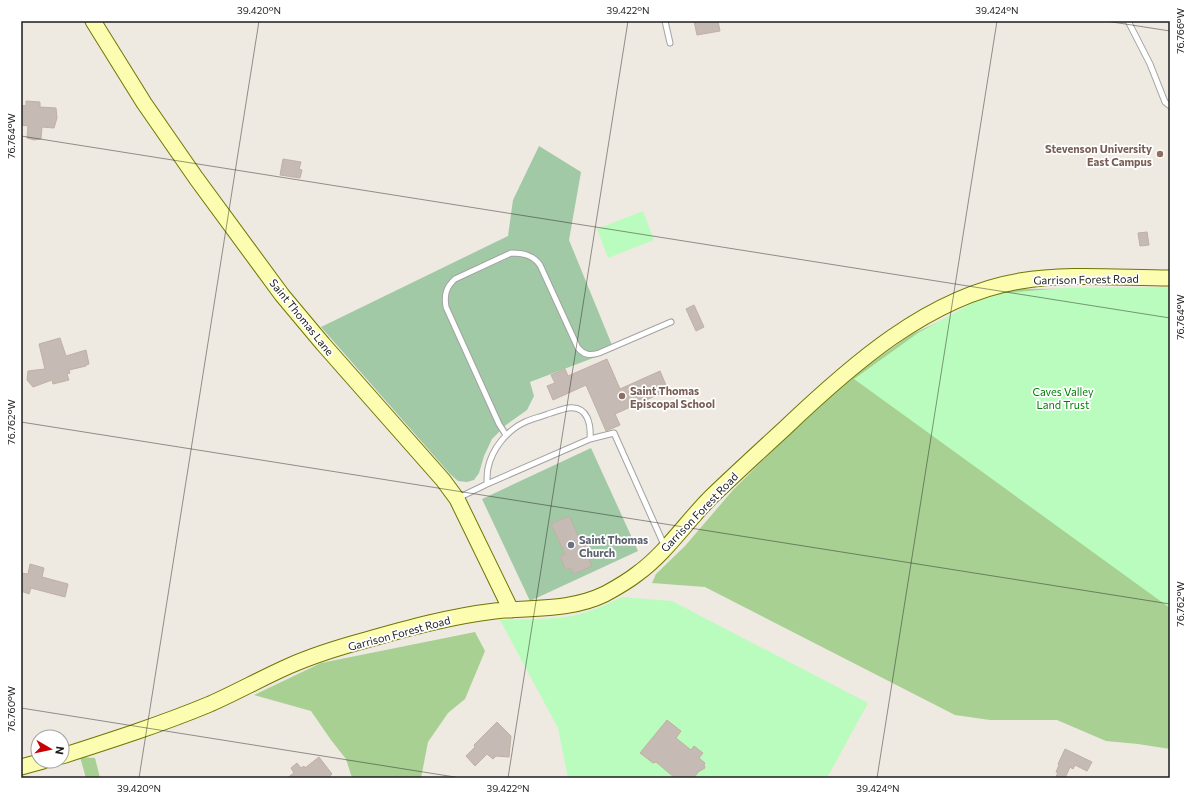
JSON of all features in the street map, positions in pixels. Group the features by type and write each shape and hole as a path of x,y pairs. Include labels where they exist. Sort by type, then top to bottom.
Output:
{"main road":[{"name":"Saint Thomas Lane","path":"93,21 144,103 196,178 282,295 323,344 443,480 457,499 511,610"},
{"name":"Garrison Forest Road","path":"70,753 169,720 212,703 292,665 331,651 416,627 465,616 493,611 559,608 602,596 639,573 709,499 832,383 869,354 898,334 950,304 971,294 994,286 1020,281 1068,277 1170,278"}],"lane":[{"path":"665,21 670,43"},
{"path":"1128,21 1150,64 1165,102 1170,106"},
{"path":"506,435 499,424 446,307 446,292 448,285 455,279 511,253 518,253 532,258 540,265 578,348 588,355 599,353 671,322"},
{"path":"487,484 488,468 494,452 506,435 524,422 569,408 578,408 585,412 589,420 591,430 590,439"},
{"path":"457,499 487,484 590,439 614,433 665,547"}],"green space":[{"path":"539,146 581,172 569,240 614,350 530,382 534,396 527,410 506,425 492,439 484,456 479,473 474,480 467,482 458,481 450,474 321,327 508,236 513,200"},
{"path":"643,211 654,240 608,258 597,229"},
{"name":"Caves Valley Land Trust","path":"1170,287 1170,608 854,379 918,333 976,301 1005,293 1064,288"},
{"path":"1170,288 1170,749 1106,741 1057,720 990,720 955,715 705,587 652,583 656,574 685,546 733,490 834,389 912,334 1011,289"},
{"path":"591,448 638,551 530,601 482,499","holes":["569,516 591,566 574,574 571,568 566,570 560,557 565,554 551,524"]},
{"path":"622,597 672,601 868,703 827,778 568,778 558,728 500,620 545,619 572,616 598,608"},
{"path":"475,632 485,651 465,699 448,713 428,742 421,778 352,778 346,759 311,711 254,695 321,663"},
{"path":"80,757 95,758 100,778 86,778"}],"building":[{"path":"694,21 718,21 720,31 697,35"},
{"path":"26,101 40,102 40,107 56,108 57,118 54,128 42,127 41,139 34,140 27,138 28,126 21,125 21,105 26,106"},
{"path":"283,159 301,162 299,169 302,170 300,178 280,175"},
{"path":"1147,232 1149,245 1140,246 1138,233"},
{"path":"694,305 704,327 696,331 686,309"},
{"path":"60,338 66,356 86,350 89,364 69,370 70,373 67,374 69,380 53,384 52,380 33,387 27,380 28,371 45,369 39,344"},
{"name":"Saint Thomas Episcopal School","path":"607,359 620,389 660,371 668,390 615,414 620,425 606,431 586,385 553,400 547,386 555,383 551,375 565,369 568,376"},
{"name":"Saint Thomas Church","path":"569,516 583,546 588,544 594,558 589,560 592,566 574,574 571,568 566,570 560,557 565,554 551,524"},
{"path":"30,564 44,568 42,577 68,584 65,597 31,588 29,594 21,591 21,573 28,574"},
{"path":"667,720 681,731 676,738 691,750 694,746 703,753 699,758 705,763 705,768 698,772 694,778 675,778 656,762 653,763 640,753"},
{"path":"497,722 511,736 509,757 496,756 493,759 487,754 475,766 466,756 475,747 474,745"},
{"path":"1065,749 1092,762 1087,771 1075,765 1073,769 1070,767 1065,778 1055,778 1058,773 1056,772 1059,765 1058,764"},
{"path":"319,757 332,774 328,778 287,778 294,773 291,768 297,763 301,768 304,766 305,768"}],"place":[{"name":"Stevenson University East Campus","path":"1160,154"},
{"name":"Saint Thomas Episcopal School","path":"622,396"},
{"name":"Saint Thomas Church","path":"571,545"}]}
